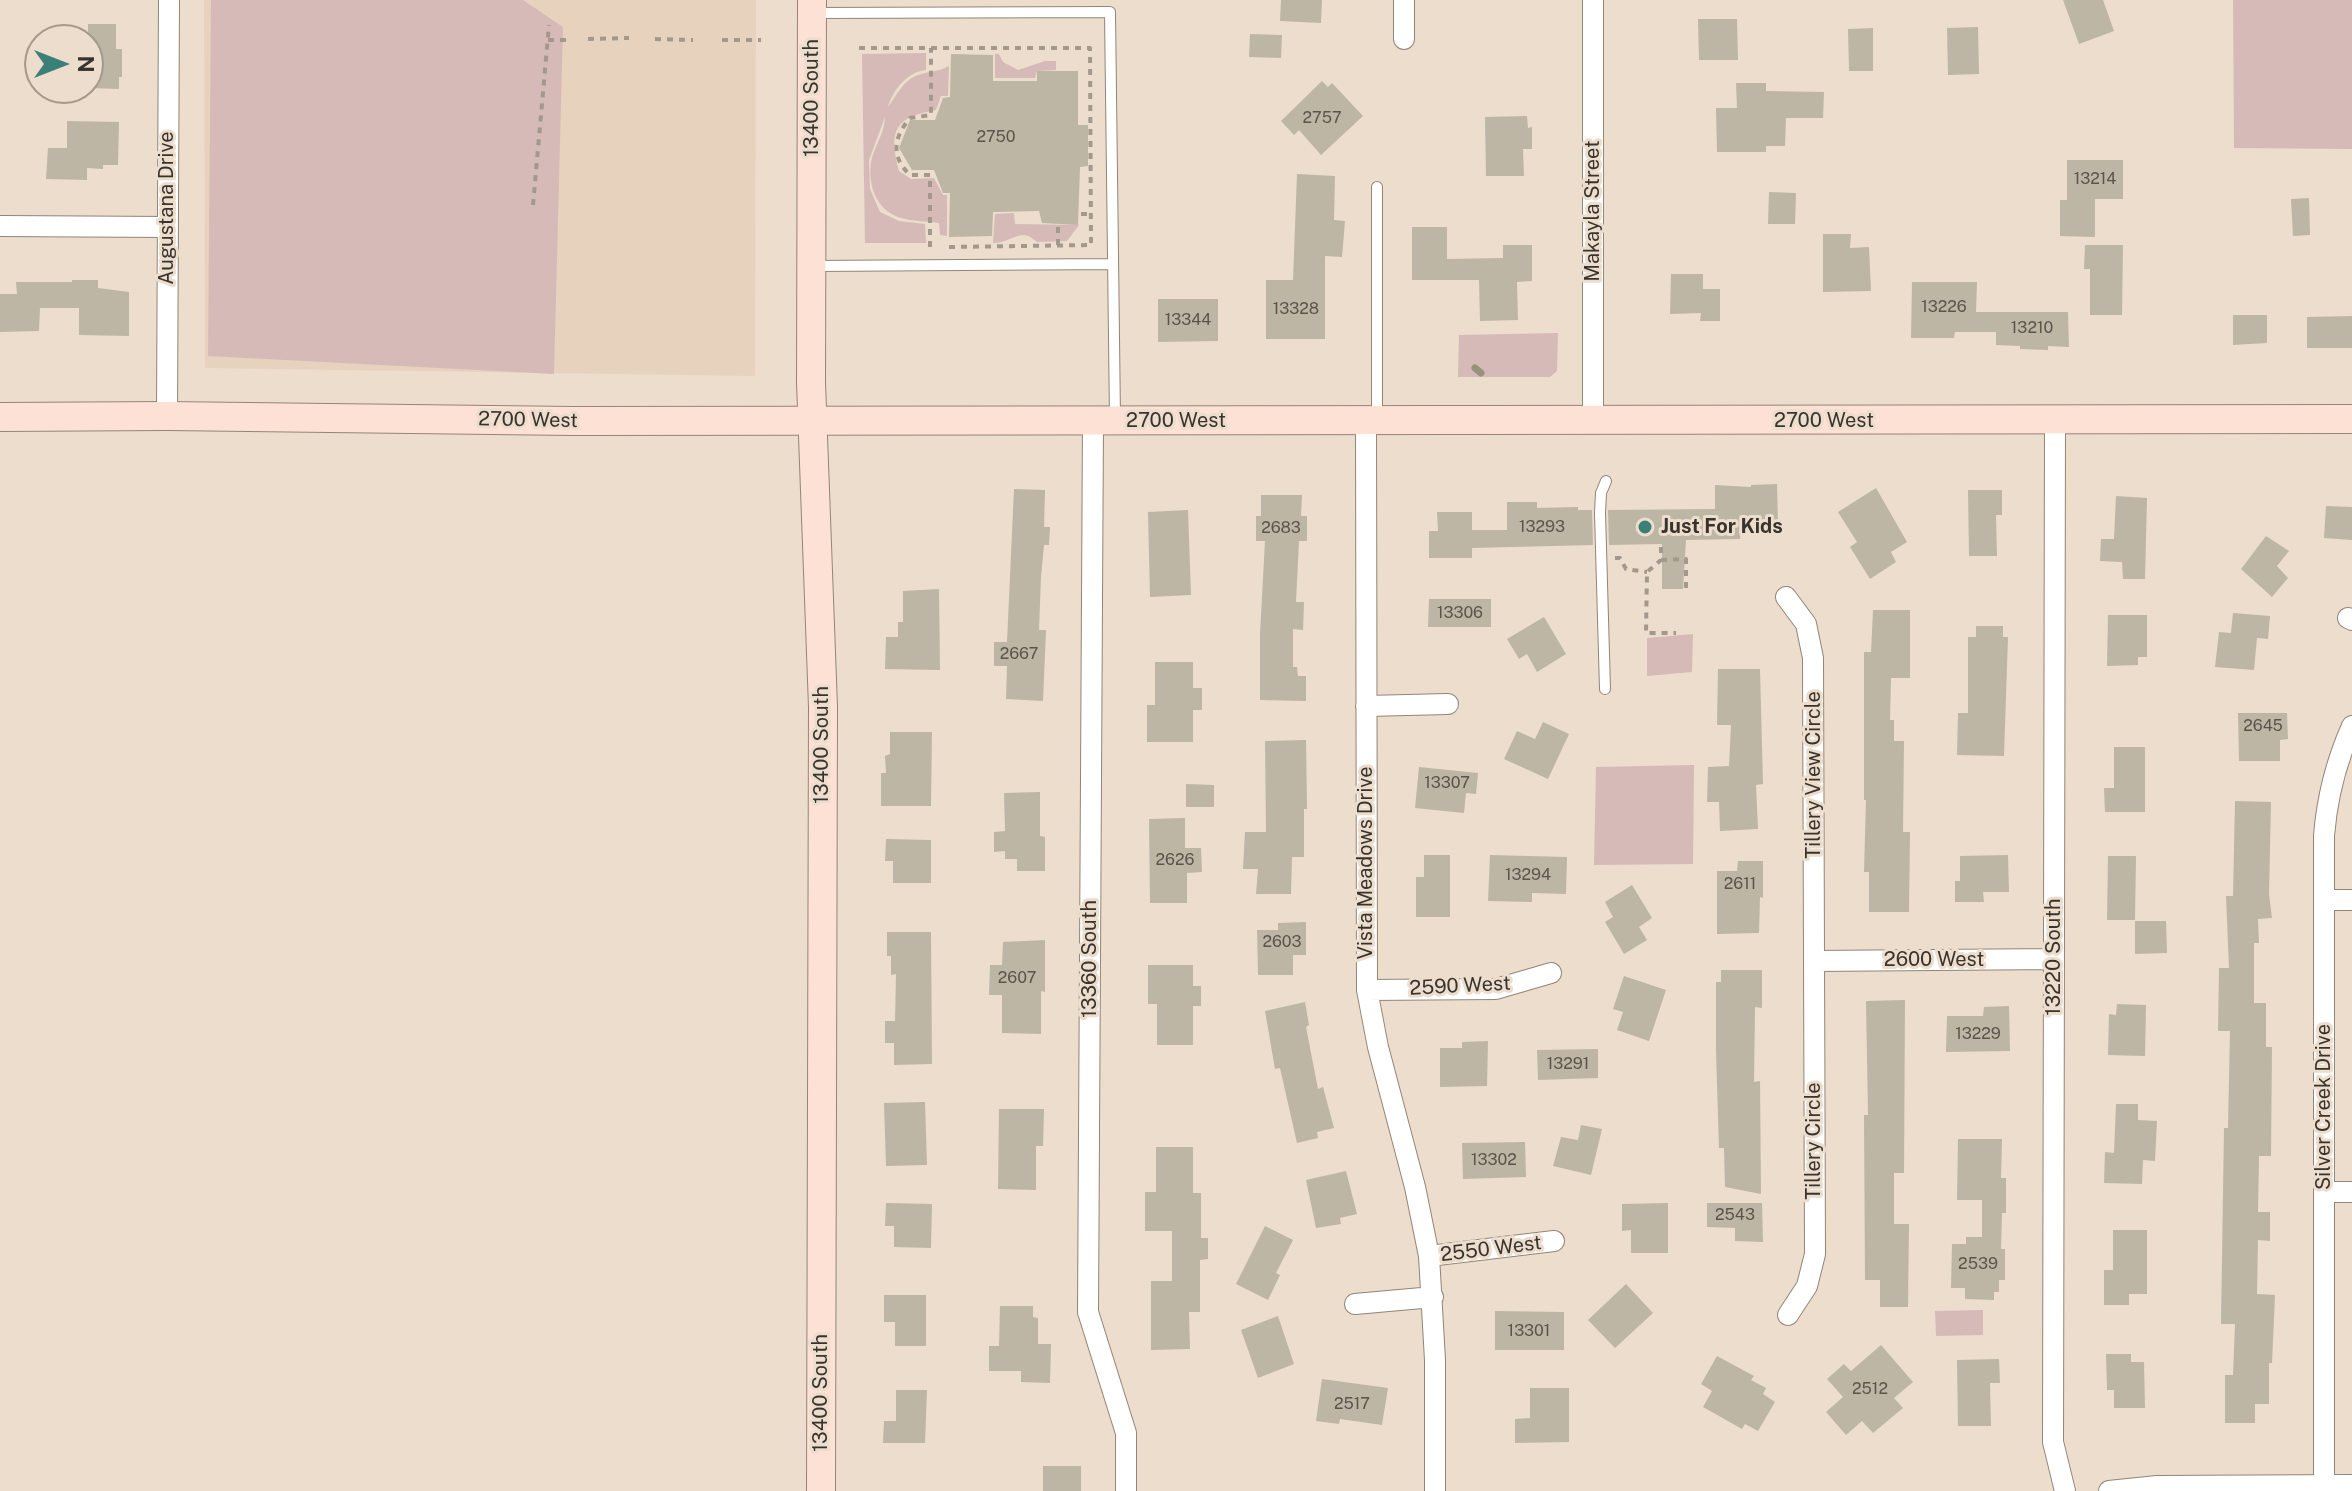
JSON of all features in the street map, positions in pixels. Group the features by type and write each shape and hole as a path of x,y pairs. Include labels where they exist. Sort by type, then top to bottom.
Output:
{"main road":[{"name":"13400 South","path":"812,6 813,420 823,707 821,1491"},
{"name":"2700 West","path":"0,417 573,421 2352,419"}],"street":[{"name":"Augustana Drive","path":"167,416 169,0"},
{"path":"1404,0 1404,39"},
{"name":"Makayla Street","path":"1593,0 1593,421"},
{"path":"0,226 167,227"},
{"name":"13360 South","path":"1104,421 1088,1312 1126,1433 1126,1491"},
{"name":"Vista Meadows Drive","path":"1372,421 1366,706 1367,990 1374,1031 1415,1187 1429,1256 1433,1297 1435,1491"},
{"name":"13220 South","path":"2055,421 2053,1442 2065,1491"},
{"name":"Tillery View Circle","path":"1786,597 1806,624 1813,658 1814,961"},
{"path":"1366,706 1448,704"},
{"name":"Silver Creek Drive","path":"2324,1488 2326,812 2336,765 2352,726"},
{"path":"2324,900 2352,900"},
{"name":"2600 West","path":"1814,961 2054,959"},
{"name":"Tillery Circle","path":"1788,1315 1807,1286 1815,1254 1814,961"},
{"name":"2590 West","path":"1367,990 1496,989 1551,973"},
{"path":"2324,1192 2352,1192"},
{"name":"2550 West","path":"1429,1256 1554,1241"},
{"path":"1355,1304 1433,1297"},
{"path":"2109,1491 2157,1486 2324,1488 2352,1485"}],"lane":[{"path":"812,6 1110,12 1112,264 1104,421"},
{"path":"1372,421 1377,187"},
{"path":"812,267 1112,264"},
{"path":"1605,689 1600,513 1601,493 1606,481"}],"path":[{"path":"533,205 549,25"},
{"path":"588,39 629,38"},
{"path":"655,39 693,40"},
{"path":"548,40 566,40"},
{"path":"722,40 761,40"},
{"path":"859,48 1090,48 1091,245 946,247"},
{"path":"916,247 930,247 930,175 910,175 900,166 896,149 900,130 910,118 931,115 931,48"},
{"path":"1081,214 1091,214"},
{"path":"1058,227 1058,245"},
{"path":"1661,547 1661,560"},
{"path":"1612,558 1620,558 1626,569 1647,572"},
{"path":"1676,633 1646,633 1647,572 1661,560 1686,559 1686,588"}],"shaded area":[{"path":"204,0 756,0 755,376 205,368"},
{"path":"211,0 523,0 563,27 554,374 208,356"},
{"path":"2233,0 2352,0 2352,149 2234,148"},
{"path":"926,53 926,70 902,82 888,107 913,77 949,66 948,96 941,96 936,110 903,122 898,128 894,145 899,171 911,179 934,178 943,195 947,195 947,236 940,235 939,223 893,215 875,195 871,182 871,162 885,117 869,160 870,189 880,212 899,221 925,224 926,243 865,243 862,54"},
{"path":"995,54 1018,70 1045,61 1056,61 1056,70 1037,71 1035,78 995,78"},
{"path":"1014,213 1015,224 1079,225 1067,241 1037,242 1021,235 993,243 995,214"},
{"path":"1558,333 1557,371 1550,377 1458,377 1459,335"},
{"path":"1693,634 1692,672 1647,676 1647,638"},
{"path":"1694,765 1693,864 1594,865 1596,767"},
{"path":"1983,1310 1983,1335 1936,1336 1935,1311"}],"building":[{"path":"1281,0 1322,0 1321,23 1280,21"},
{"path":"2063,0 2103,0 2114,31 2079,44"},
{"path":"1698,19 1737,19 1738,60 1699,60"},
{"path":"104,24 116,24 116,49 122,49 119,89 104,89"},
{"path":"1978,27 1979,74 1948,75 1947,28"},
{"path":"1873,28 1873,71 1849,71 1848,29"},
{"path":"1250,34 1282,35 1281,58 1249,57"},
{"path":"951,54 993,55 993,81 1037,81 1037,71 1078,71 1078,125 1088,125 1088,166 1080,167 1078,225 1042,223 1039,211 993,212 992,236 949,237 950,193 943,193 934,170 912,170 899,148 910,120 935,120 943,98 950,97"},
{"path":"1322,81 1328,87 1332,83 1363,116 1321,155 1299,130 1294,135 1281,121"},
{"path":"1736,83 1766,83 1766,91 1824,92 1823,118 1786,118 1785,146 1766,146 1766,152 1717,152 1716,108 1737,108"},
{"path":"1527,116 1528,128 1532,127 1532,149 1523,149 1524,176 1486,176 1485,117"},
{"path":"67,121 119,122 118,165 103,165 103,169 87,168 87,180 46,179 48,148 67,148"},
{"path":"2067,160 2123,160 2123,199 2095,199 2095,237 2060,236 2060,200 2067,200"},
{"path":"1297,174 1335,176 1334,220 1345,221 1342,257 1325,256 1325,339 1266,339 1266,280 1293,280"},
{"path":"1769,192 1796,193 1795,224 1768,224"},
{"path":"2309,198 2310,235 2293,236 2291,199"},
{"path":"1412,227 1447,227 1447,259 1503,258 1503,245 1532,245 1532,281 1517,282 1518,320 1480,321 1479,280 1412,280"},
{"path":"1823,234 1851,234 1850,248 1869,247 1871,291 1823,292"},
{"path":"2085,245 2123,245 2122,315 2090,315 2090,269 2084,269"},
{"path":"1671,274 1703,274 1703,289 1720,289 1720,321 1700,321 1701,313 1670,314"},
{"path":"98,280 98,288 129,292 129,336 79,335 79,308 40,308 39,331 0,332 0,294 17,294 16,282"},
{"path":"1912,282 1977,282 1976,312 2068,312 2069,347 2048,346 2048,350 1996,345 1996,332 1955,332 1954,338 1911,338"},
{"path":"1158,299 1218,299 1218,341 1158,342"},
{"path":"2233,315 2267,315 2267,343 2233,345"},
{"path":"2352,316 2352,348 2307,348 2307,317"},
{"path":"1777,484 1778,523 1753,523 1754,530 1741,530 1740,539 1686,540 1683,589 1662,589 1662,544 1609,545 1608,510 1715,509 1715,485 1751,487"},
{"path":"1876,488 1907,542 1891,552 1896,562 1870,579 1850,547 1857,542 1838,512"},
{"path":"1014,489 1045,490 1044,527 1050,527 1049,545 1044,545 1041,577 1039,630 1046,630 1043,701 1006,699 1007,666 994,666 994,642 1007,642"},
{"path":"1968,490 2002,490 2002,515 1996,515 1997,556 1969,556"},
{"path":"1261,495 1302,495 1301,516 1307,516 1307,541 1299,541 1296,602 1304,602 1303,630 1293,629 1293,667 1297,667 1298,676 1306,676 1306,701 1260,700 1265,541 1256,541 1256,516 1261,516"},
{"path":"2116,496 2147,498 2145,579 2123,579 2122,562 2100,561 2101,539 2114,539"},
{"path":"1507,502 1537,502 1537,508 1578,507 1578,510 1592,510 1593,545 1472,548 1472,558 1429,558 1429,531 1438,531 1437,512 1472,512 1472,530 1507,530"},
{"path":"2326,506 2352,507 2352,540 2324,538"},
{"path":"1188,510 1191,595 1150,597 1148,512"},
{"path":"2266,536 2289,551 2277,566 2288,578 2272,597 2241,569"},
{"path":"939,589 940,670 885,669 886,637 898,637 898,622 903,622 903,591"},
{"path":"1429,599 1491,599 1491,627 1428,627"},
{"path":"1873,610 1910,610 1910,678 1891,678 1890,720 1894,720 1894,741 1904,741 1903,832 1910,832 1909,912 1869,912 1869,872 1864,872 1864,652 1871,652"},
{"path":"2233,613 2270,616 2268,639 2257,638 2254,670 2215,667 2219,632 2231,633"},
{"path":"2108,615 2147,615 2147,657 2138,657 2138,665 2107,666"},
{"path":"1544,617 1566,654 1537,672 1527,654 1519,659 1507,639"},
{"path":"1976,626 2003,626 2003,637 2008,637 2004,756 1957,755 1958,713 1968,713 1968,637 1976,637"},
{"path":"1155,662 1193,662 1193,688 1202,688 1202,710 1193,710 1193,742 1147,742 1147,705 1155,705"},
{"path":"1718,669 1760,669 1763,784 1756,785 1758,829 1720,831 1719,802 1707,802 1708,767 1729,766 1731,725 1717,725"},
{"path":"2238,713 2287,713 2288,739 2280,740 2280,761 2239,761"},
{"path":"1543,722 1569,734 1548,779 1504,759 1517,731 1535,739"},
{"path":"890,732 932,732 931,806 881,806 881,773 886,773 885,756 890,754"},
{"path":"1306,740 1304,857 1292,857 1291,894 1256,894 1258,869 1243,869 1245,832 1266,832 1265,741"},
{"path":"2114,747 2145,747 2145,812 2105,812 2104,788 2114,788"},
{"path":"1419,767 1478,773 1476,794 1466,793 1464,813 1415,808"},
{"path":"1186,784 1214,785 1214,807 1186,807"},
{"path":"1040,792 1040,836 1045,837 1045,871 1017,871 1017,859 1005,859 1005,851 994,852 994,832 1005,831 1004,793"},
{"path":"2235,801 2271,802 2269,894 2272,918 2258,919 2259,943 2254,943 2254,1003 2266,1003 2266,1047 2272,1047 2271,1156 2259,1156 2258,1212 2270,1212 2270,1241 2258,1240 2257,1294 2275,1295 2269,1404 2255,1404 2255,1423 2225,1423 2225,1375 2233,1375 2235,1324 2221,1324 2224,1128 2228,1128 2230,1031 2218,1031 2219,968 2229,968 2226,896 2233,896"},
{"path":"1185,818 1185,848 1201,848 1202,872 1187,873 1187,903 1150,903 1149,819"},
{"path":"886,839 931,840 931,883 893,883 893,861 885,861"},
{"path":"1424,855 1450,855 1450,917 1416,917 1416,877 1424,877"},
{"path":"1490,855 1567,857 1566,894 1532,893 1532,902 1488,901"},
{"path":"2008,855 2009,892 1983,892 1984,902 1955,902 1955,881 1960,881 1960,856"},
{"path":"2108,856 2136,856 2135,920 2107,920"},
{"path":"1738,861 1763,861 1759,933 1717,934 1717,871 1737,871"},
{"path":"1632,885 1652,918 1639,927 1647,940 1624,954 1605,922 1613,917 1605,902"},
{"path":"2135,921 2166,921 2167,953 2135,954"},
{"path":"1306,922 1306,955 1293,955 1293,975 1258,975 1257,930 1278,930 1278,923"},
{"path":"887,932 931,932 932,1064 894,1065 894,1043 885,1043 885,1021 895,1021 896,974 891,975"},
{"path":"1045,940 1041,1034 1002,1033 1002,995 989,995 990,965 1002,965 1003,942"},
{"path":"1148,965 1193,965 1193,986 1201,986 1201,1006 1193,1006 1193,1045 1157,1045 1157,1004 1148,1004"},
{"path":"1721,970 1762,970 1762,1008 1755,1007 1754,1082 1760,1081 1761,1194 1725,1187 1724,1148 1719,1148 1716,1051 1716,982 1721,982"},
{"path":"1624,976 1666,990 1649,1041 1617,1030 1623,1012 1613,1009"},
{"path":"1905,1000 1904,1173 1894,1173 1894,1224 1909,1224 1908,1307 1880,1307 1880,1280 1865,1280 1864,1115 1868,1115 1866,1001"},
{"path":"1305,1002 1309,1025 1306,1027 1318,1089 1323,1087 1334,1128 1317,1132 1318,1138 1297,1143 1280,1068 1275,1069 1265,1011"},
{"path":"2117,1004 2146,1005 2145,1056 2108,1055 2109,1014 2116,1015"},
{"path":"2009,1006 2010,1051 1946,1052 1947,1016 1983,1016 1984,1007"},
{"path":"1488,1041 1487,1086 1440,1087 1440,1048 1462,1048 1462,1042"},
{"path":"1598,1049 1598,1078 1538,1080 1537,1050"},
{"path":"925,1102 927,1165 886,1166 884,1103"},
{"path":"2116,1104 2138,1104 2138,1120 2157,1121 2155,1161 2143,1160 2142,1184 2104,1183 2105,1152 2114,1153"},
{"path":"999,1109 1044,1109 1043,1146 1036,1146 1036,1190 998,1189"},
{"path":"1581,1125 1602,1129 1591,1175 1553,1166 1561,1137 1578,1140"},
{"path":"1958,1139 2002,1139 2001,1178 2006,1178 2006,1213 2002,1213 2001,1249 2005,1249 2005,1280 1999,1280 1999,1292 1994,1292 1994,1300 1965,1299 1965,1288 1951,1288 1952,1244 1966,1244 1966,1237 1982,1237 1982,1200 1957,1200"},
{"path":"1525,1142 1526,1177 1463,1179 1462,1143"},
{"path":"1156,1147 1193,1147 1193,1193 1201,1193 1201,1238 1208,1238 1208,1259 1200,1260 1200,1312 1189,1312 1190,1349 1151,1350 1151,1281 1172,1281 1172,1231 1145,1231 1145,1192 1156,1192"},
{"path":"1346,1171 1357,1214 1340,1218 1341,1224 1316,1228 1306,1180"},
{"path":"886,1203 932,1204 931,1248 894,1247 894,1226 885,1226"},
{"path":"1668,1203 1668,1253 1631,1253 1631,1230 1622,1231 1622,1204"},
{"path":"1707,1203 1762,1203 1763,1242 1735,1241 1735,1228 1707,1227"},
{"path":"1265,1226 1293,1240 1276,1273 1280,1275 1268,1300 1236,1284"},
{"path":"2113,1230 2147,1230 2147,1294 2129,1294 2129,1305 2104,1305 2104,1270 2113,1270"},
{"path":"1626,1284 1653,1313 1615,1348 1588,1320"},
{"path":"884,1295 926,1295 926,1346 895,1346 895,1322 884,1322"},
{"path":"1000,1306 1033,1306 1033,1317 1038,1318 1038,1344 1051,1344 1050,1383 1021,1382 1021,1371 989,1371 989,1346 999,1346"},
{"path":"1495,1311 1564,1312 1564,1350 1495,1350"},
{"path":"1278,1316 1294,1364 1258,1378 1241,1330"},
{"path":"1881,1345 1913,1382 1894,1398 1903,1408 1873,1433 1862,1421 1846,1435 1826,1412 1843,1397 1827,1379 1844,1364 1851,1371"},
{"path":"2106,1354 2131,1354 2131,1362 2144,1362 2145,1408 2114,1408 2114,1390 2107,1390"},
{"path":"1717,1356 1754,1376 1751,1380 1766,1388 1763,1394 1775,1402 1758,1431 1745,1424 1742,1429 1703,1407 1712,1391 1701,1384"},
{"path":"1999,1359 2000,1383 1990,1383 1991,1426 1958,1426 1957,1360"},
{"path":"1322,1379 1388,1388 1382,1425 1340,1419 1339,1424 1316,1421"},
{"path":"1530,1388 1569,1388 1569,1442 1515,1443 1515,1419 1530,1418"},
{"path":"896,1390 927,1390 925,1443 883,1443 884,1421 896,1421"},
{"path":"1043,1466 1081,1466 1081,1491 1043,1491"}],"waterway":[{"path":"1475,368 1481,373"}],"place":[{"name":"Just For Kids","path":"1645,527"}]}
